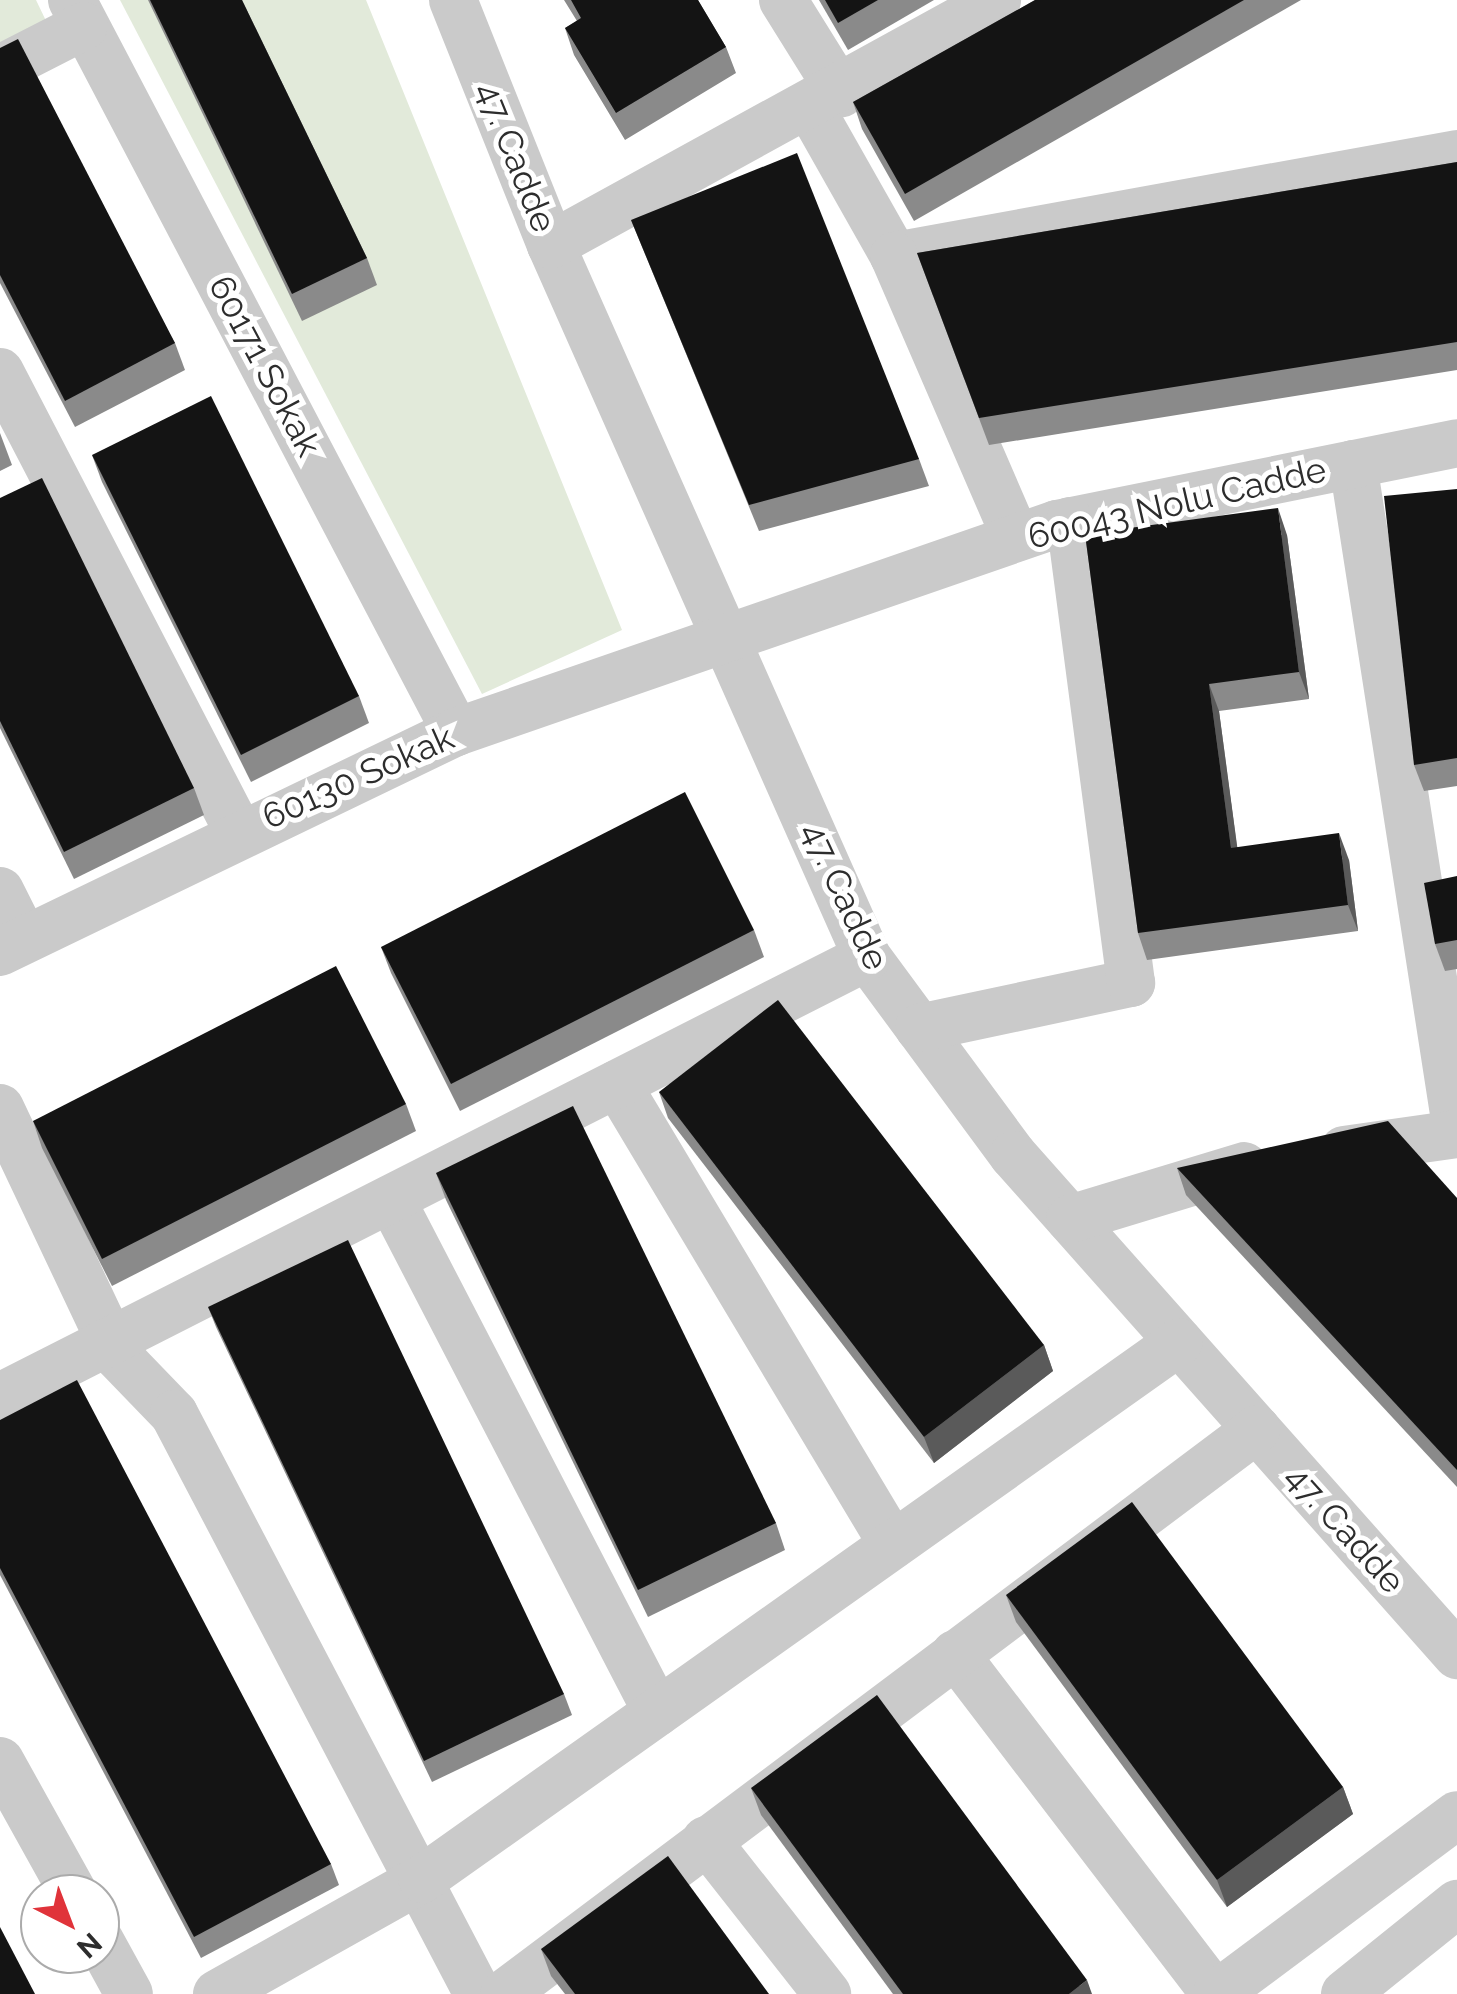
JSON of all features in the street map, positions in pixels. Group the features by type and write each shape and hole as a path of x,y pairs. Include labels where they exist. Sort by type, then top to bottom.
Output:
{"street":[{"name":"47. Cadde","path":"453,0 551,245 731,639 867,956 1070,1220 1457,1654"},
{"path":"783,0 1016,538"},
{"path":"551,245 826,101 996,0"},
{"path":"0,69 78,13"},
{"name":"60171 Sokak","path":"78,13 456,732"},
{"path":"894,256 1457,153"},
{"path":"0,372 238,831"},
{"name":"60043 Nolu Cadde","path":"731,639 1070,521 1457,442"},
{"path":"1070,1220 1241,1166 1457,1134 1353,464"},
{"path":"919,1028 1130,982 1070,521"},
{"name":"60130 Sokak","path":"12,945 238,831 456,732 731,639"},
{"path":"0,891 12,945"},
{"path":"0,1397 867,956"},
{"path":"616,1084 892,1545"},
{"path":"0,1108 111,1341 174,1414 312,1689 422,1879 478,1994"},
{"path":"391,1198 657,1712"},
{"path":"217,1994 422,1879 1179,1342"},
{"path":"504,1994 1257,1430"},
{"path":"955,1654 1216,1994 1457,1815"},
{"path":"0,1761 63,1874"},
{"path":"706,1840 827,1994"},
{"path":"1345,1994 1457,1904"}],"green space":[{"path":"0,0 36,0 48,25 0,48"},
{"path":"120,0 366,0 622,630 482,694"}],"building":[{"path":"150,0 242,0 367,258 292,294"},
{"path":"571,0 698,0 726,47 616,113 565,28 581,18"},
{"path":"825,0 878,0 838,23"},
{"path":"1035,0 1244,0 905,194 853,102"},
{"path":"18,39 175,343 65,401 0,275 0,48"},
{"path":"797,153 919,459 749,505 631,220"},
{"path":"1457,162 1457,342 979,418 917,253"},
{"path":"211,396 359,696 241,755 92,455"},
{"path":"42,478 194,788 64,852 0,721 0,498"},
{"path":"1457,489 1457,758 1414,765 1384,496"},
{"path":"1278,508 1299,672 1209,684 1231,848 1339,833 1348,905 1138,933 1085,534"},
{"path":"685,792 754,930 451,1084 381,947"},
{"path":"1457,876 1457,940 1435,944 1424,883"},
{"path":"336,966 406,1104 102,1259 33,1121"},
{"path":"778,1000 1044,1345 924,1437 659,1092"},
{"path":"573,1106 776,1523 638,1590 436,1173"},
{"path":"1388,1121 1457,1198 1457,1470 1177,1168"},
{"path":"348,1240 564,1694 424,1761 208,1307"},
{"path":"77,1380 331,1864 194,1937 0,1568 0,1420"},
{"path":"1132,1502 1343,1787 1217,1880 1006,1595"},
{"path":"877,1695 1087,1980 1069,1994 903,1994 751,1788"},
{"path":"668,1856 769,1994 575,1994 541,1949"},
{"path":"0,1927 20,1965 20,1974 25,1974 35,1994 0,1994"}]}
